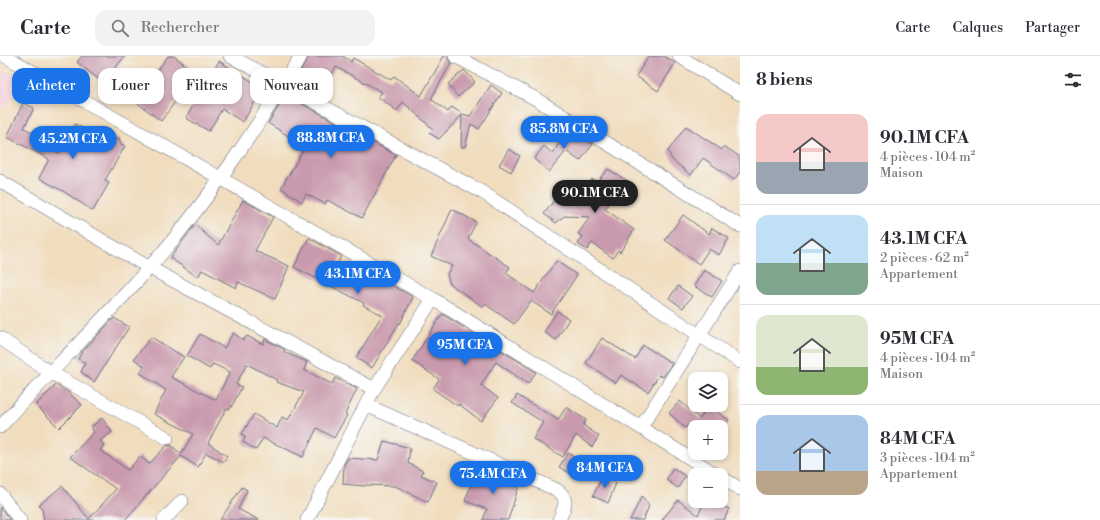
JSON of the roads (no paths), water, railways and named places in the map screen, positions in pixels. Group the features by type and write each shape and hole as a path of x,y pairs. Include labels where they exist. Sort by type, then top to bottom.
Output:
{"street":[{"path":"5,56 222,178 432,299 706,468"},
{"path":"230,56 253,68"},
{"path":"293,68 301,56"},
{"path":"455,56 536,99 740,226"},
{"path":"679,56 740,94"},
{"path":"0,427 50,372 150,268 222,178 270,104"},
{"path":"320,104 482,192 740,362"},
{"path":"0,181 150,268 374,389"},
{"path":"641,427 740,271"},
{"path":"307,520 374,389 432,299"},
{"path":"0,338 50,372 166,438"},
{"path":"366,405 557,490 565,498 566,504 559,520"},
{"path":"728,481 740,489"},
{"path":"0,494 20,520"},
{"path":"164,520 182,501"}]}
